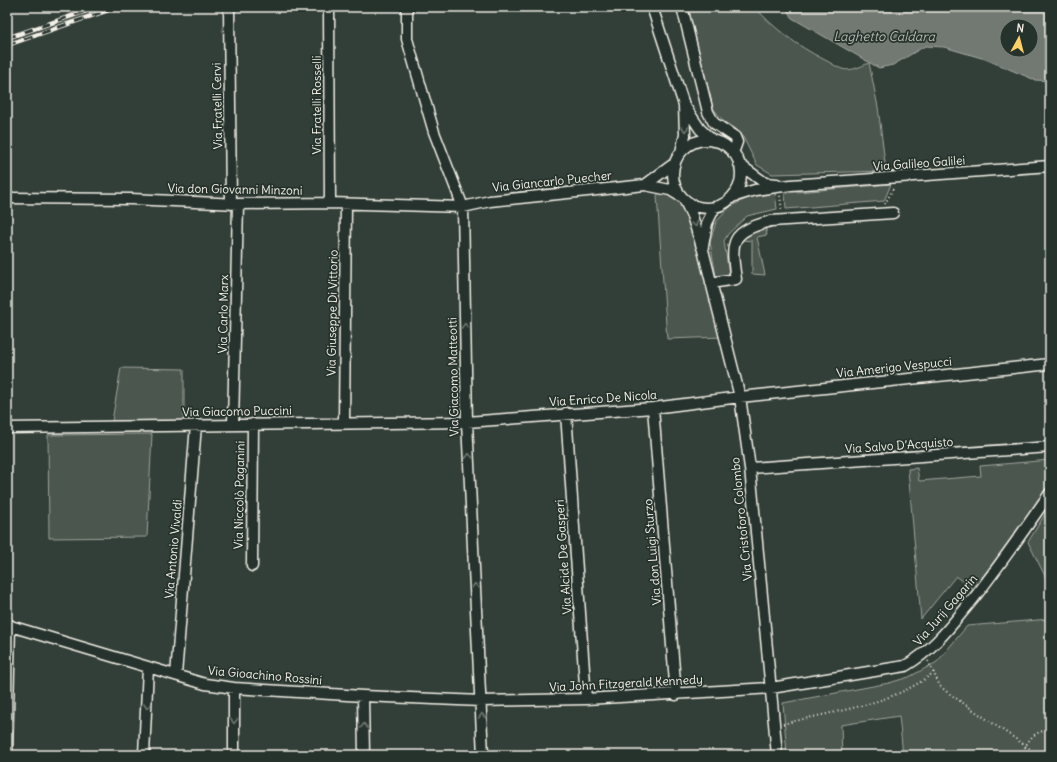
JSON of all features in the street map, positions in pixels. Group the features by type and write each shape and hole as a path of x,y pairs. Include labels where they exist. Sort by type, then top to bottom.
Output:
{"street":[{"name":"Via Fratelli Cervi","path":"229,7 235,204"},
{"name":"Via Fratelli Rosselli","path":"329,7 330,203"},
{"name":"Via Giacomo Matteotti","path":"407,7 407,39 434,132 463,207 467,422 483,755"},
{"path":"652,7 684,105 700,129 713,141 724,145 733,153 739,164 740,181 732,197 724,204 704,208 693,205 682,197 675,185 673,174 675,163 681,152 685,135 684,105"},
{"path":"682,7 708,112 719,127 735,137 737,142 733,153"},
{"path":"681,152 696,142 713,141"},
{"path":"645,185 675,163"},
{"name":"Via Galileo Galilei","path":"739,164 765,183 791,185"},
{"name":"Via Galileo Galilei","path":"732,197 755,190 791,185 1050,166"},
{"name":"Via Giancarlo Puecher","path":"463,207 490,201 645,185 670,190 682,197"},
{"name":"Via Cristoforo Colombo","path":"682,197 692,216 703,250 740,397 750,468 777,755"},
{"name":"Via don Giovanni Minzoni","path":"7,198 131,199 235,204 330,203 463,207"},
{"name":"Via Carlo Marx","path":"233,425 235,204"},
{"name":"Via Giuseppe Di Vittorio","path":"344,423 346,204"},
{"name":"Via Cristoforo Colombo","path":"703,250 707,223 715,207"},
{"path":"711,283 736,279 733,253 734,242 740,233 752,226 771,221 893,213"},
{"name":"Via Amerigo Vespucci","path":"740,397 1050,364"},
{"name":"Via Enrico De Nicola","path":"467,422 566,413 653,408 740,397"},
{"name":"Via don Luigi Sturzo","path":"653,408 676,695"},
{"name":"Via Alcide De Gasperi","path":"566,413 586,699"},
{"name":"Via Giacomo Puccini","path":"7,428 467,422"},
{"name":"Via Niccolò Paganini","path":"252,566 253,424"},
{"name":"Via Antonio Vivaldi","path":"176,675 196,425"},
{"name":"Via Salvo D’Acquisto","path":"750,468 1050,447"},
{"name":"Via Jurij Gagarin","path":"771,688 905,666 922,656 955,621 1006,557 1050,494"},
{"path":"7,755 8,625"},
{"name":"Via Gioachino Rossini","path":"8,625 206,684 234,688 363,696 481,700"},
{"path":"144,755 148,667"},
{"path":"234,688 234,755"},
{"name":"Via John Fitzgerald Kennedy","path":"481,700 586,699 676,695 771,688"},
{"path":"363,696 364,755"}],"path":[{"path":"922,656 929,662 940,686 947,692 1039,755"},
{"path":"774,726 891,697 914,687 934,672"},
{"path":"1021,755 1025,745 1035,733 1050,730"}],"shaded area":[{"path":"688,7 755,7 770,23 787,36 804,48 837,67 849,70 869,63 878,107 886,171 772,174 757,165 741,133 723,121 713,108"},
{"path":"891,184 884,201 786,209 785,193"},
{"path":"659,192 672,194 681,201 691,219 723,337 667,339 657,196"},
{"path":"775,193 777,209 747,216 728,234 724,241 729,274 716,276 710,242 716,222 731,206 748,198"},
{"path":"765,226 767,235 757,237 765,275 752,274 752,241 742,240 743,237"},
{"path":"121,368 184,369 184,421 112,421"},
{"path":"152,434 147,537 49,538 48,435"},
{"path":"1050,460 1050,487 1003,554 975,590 956,576 921,619 908,469 917,468 919,481 981,476 980,466"},
{"path":"1050,506 1050,586 1028,542"},
{"path":"1050,619 1050,755 903,755 899,716 841,725 842,755 787,755 783,703 889,683 909,677 937,662 967,626"}],"water":[{"name":"Laghetto Caldara","path":"785,7 1050,7 1050,81 1035,80 985,59 944,47 925,46 893,65 879,68 792,18"}],"railway":[{"path":"7,38 98,7"},
{"path":"7,45 117,7"}]}
